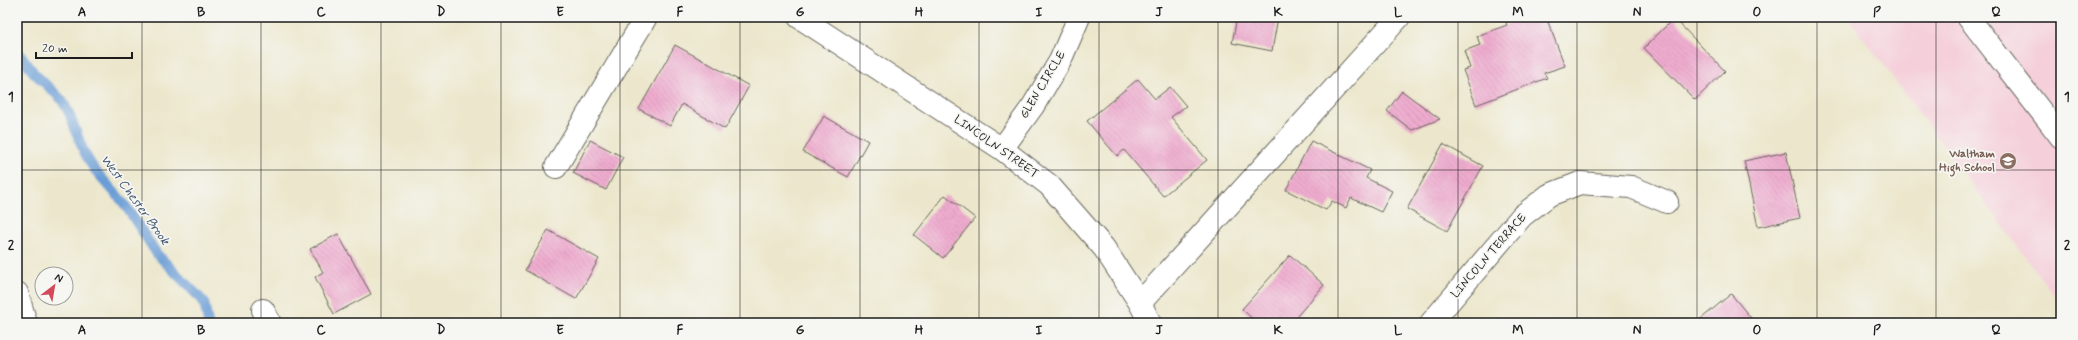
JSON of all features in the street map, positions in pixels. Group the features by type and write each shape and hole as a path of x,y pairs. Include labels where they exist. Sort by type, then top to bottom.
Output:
{"street":[{"path":"556,167 646,17"},
{"name":"LINCOLN STREET","path":"799,17 1002,149 1049,185 1104,248 1140,303 1150,323"},
{"name":"GLEN CIRCLE","path":"1002,149 1033,106 1060,61 1079,17"},
{"path":"1140,303 1399,17"},
{"path":"1968,17 2061,137"},
{"name":"LINCOLN TERRACE","path":"1431,323 1522,216 1549,195 1580,183 1631,187 1667,202"},
{"path":"17,293 26,323"}],"shaded area":[{"name":"Waltham High School","path":"1848,17 2061,17 2061,305"}],"building":[{"path":"1237,17 1278,17 1272,51 1232,43"},
{"path":"1504,17 1546,17 1565,66 1544,73 1547,78 1476,105 1463,70 1470,68 1464,51 1480,45 1477,36 1507,25"},
{"path":"1674,18 1725,71 1695,100 1644,48"},
{"path":"675,45 749,86 725,129 682,104 670,126 639,109"},
{"path":"1138,79 1155,99 1170,87 1186,106 1171,117 1207,160 1163,196 1124,150 1117,156 1087,121"},
{"path":"1402,91 1440,119 1412,130 1387,111"},
{"path":"824,116 868,141 848,177 803,152"},
{"path":"590,140 623,157 606,190 573,173"},
{"path":"1311,141 1370,170 1366,178 1392,191 1381,212 1351,198 1346,208 1332,201 1326,210 1286,190"},
{"path":"1443,144 1483,166 1447,231 1407,209"},
{"path":"1786,152 1800,218 1758,227 1744,161"},
{"path":"945,195 975,218 943,258 914,235"},
{"path":"548,230 599,259 576,299 525,270"},
{"path":"338,234 371,294 334,314 315,277 323,272 310,249"},
{"path":"1290,255 1324,285 1291,323 1257,323 1242,309"},
{"path":"1731,294 1755,323 1696,323"}],"waterway":[{"name":"West Chester Brook","path":"17,50 34,73 62,100 69,113 84,152 94,169 123,202 157,254 204,302 208,323"}],"place":[{"name":"Waltham High School","path":"2008,161"}]}
